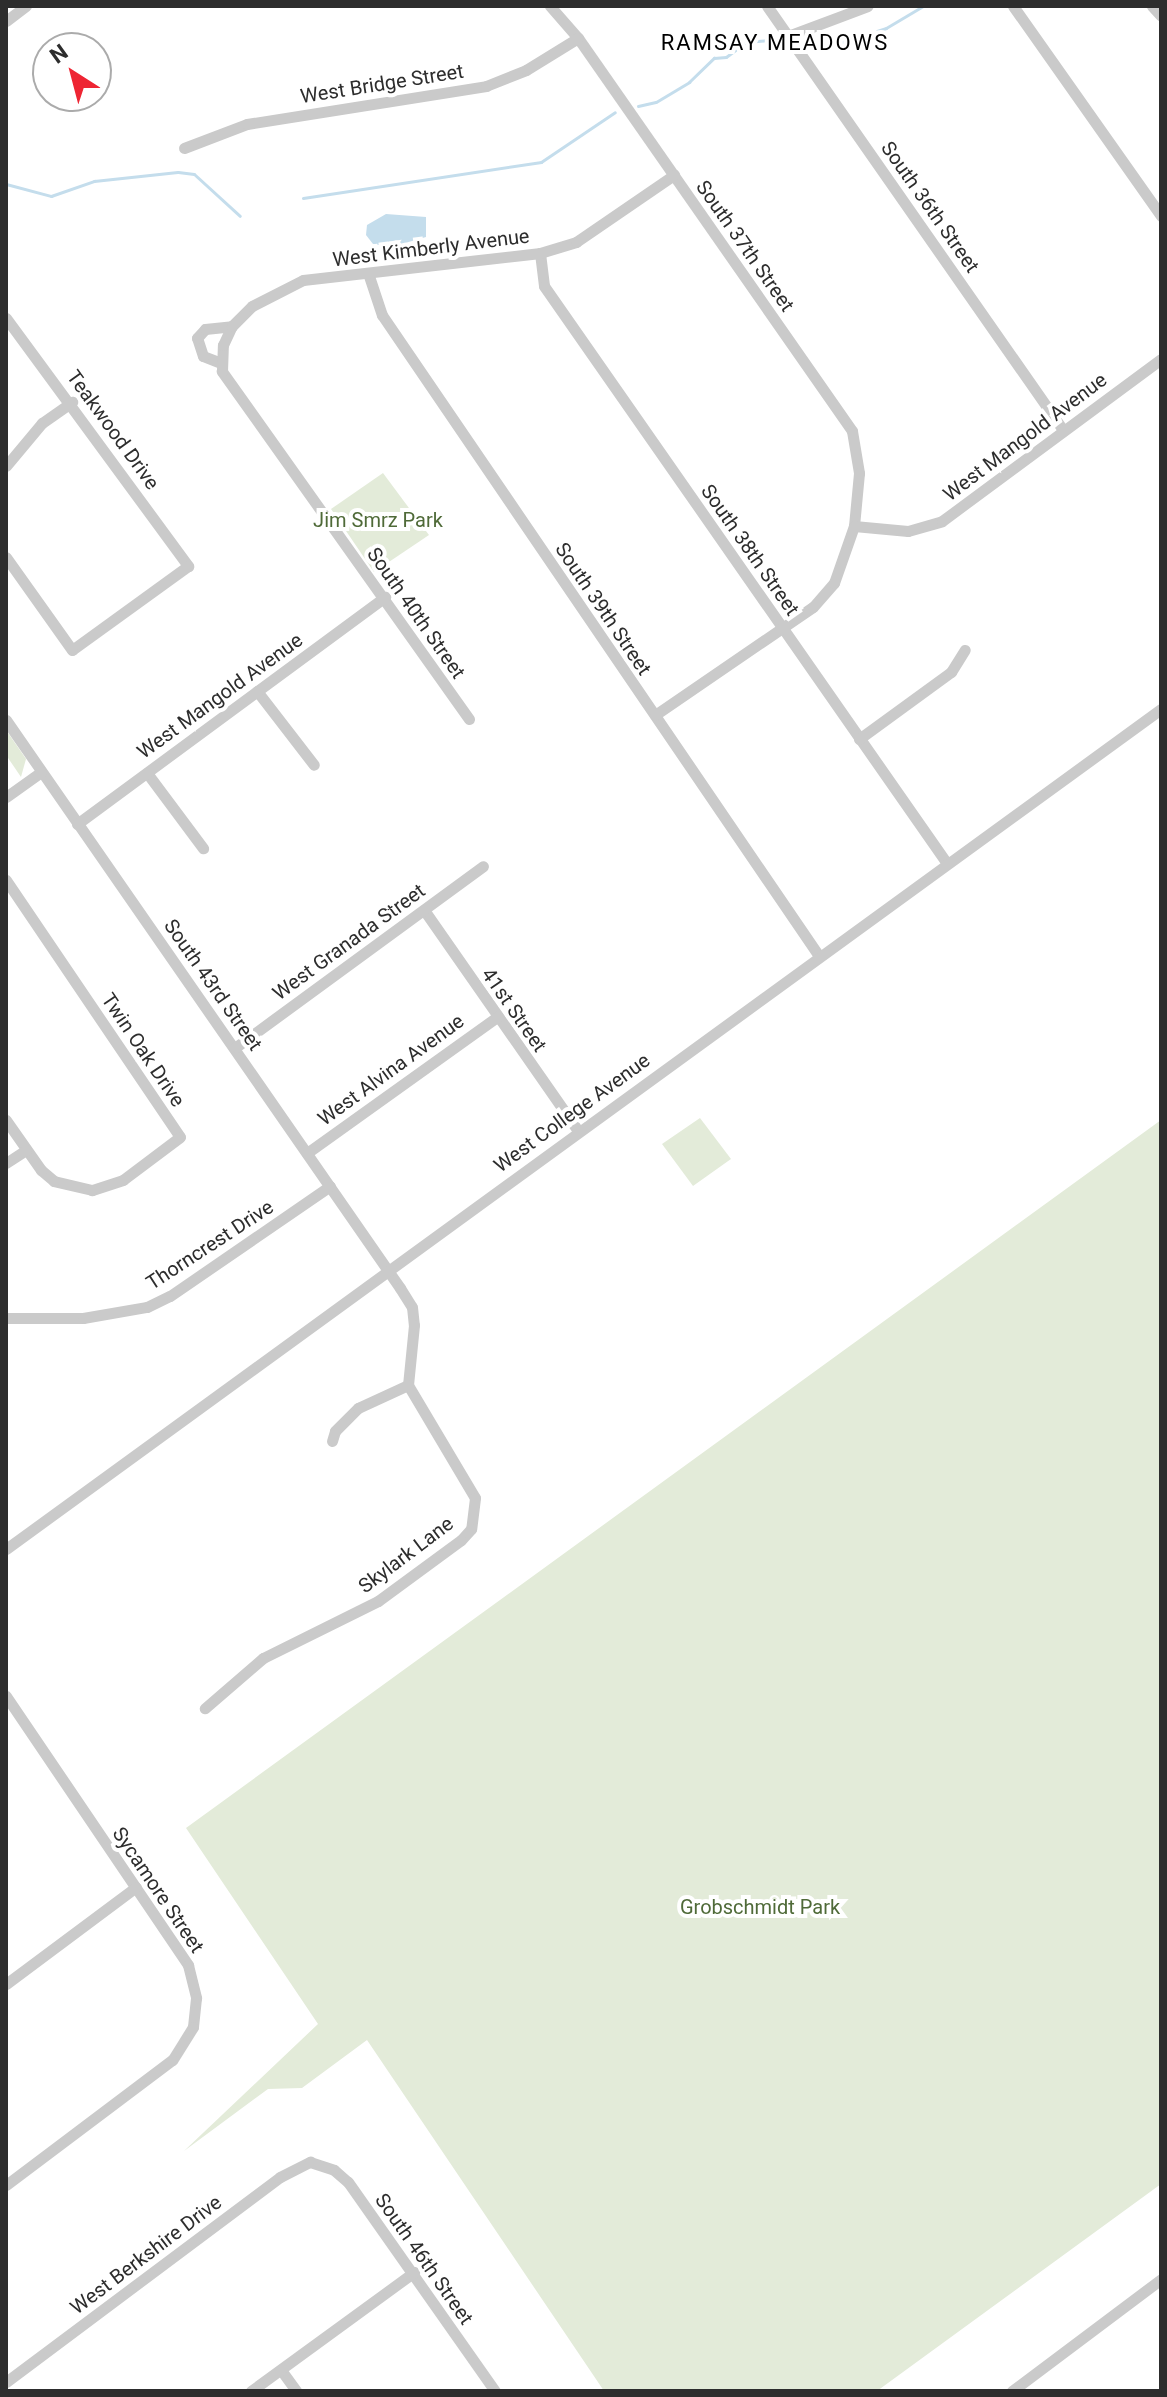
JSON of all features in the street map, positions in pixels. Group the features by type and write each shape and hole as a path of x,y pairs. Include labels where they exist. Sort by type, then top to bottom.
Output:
{"street":[{"path":"6,21 26,6"},
{"name":"South 37th Street","path":"550,6 578,38 852,431 859,473 854,526"},
{"name":"South 36th Street","path":"767,6 1063,430"},
{"path":"788,36 868,6"},
{"path":"1013,6 1161,216"},
{"path":"1152,6 1161,16"},
{"name":"West Bridge Street","path":"184,148 247,124 486,86 526,70 578,38"},
{"name":"West Kimberly Avenue","path":"222,367 203,356 197,338 205,329 232,326 275,291 303,280 369,276 540,253 576,242 674,175"},
{"name":"South 38th Street","path":"540,253 544,286 946,862"},
{"name":"South 39th Street","path":"369,276 382,315 819,956"},
{"name":"Teakwood Drive","path":"6,318 72,402 188,566 72,650 6,557"},
{"path":"222,367 232,326"},
{"name":"West Mangold Avenue","path":"854,526 908,531 942,521 1161,359"},
{"name":"South 40th Street","path":"222,367 469,719"},
{"path":"6,466 42,423 72,402"},
{"path":"655,715 784,631 834,583 854,526"},
{"name":"West Mangold Avenue","path":"77,824 385,597"},
{"path":"859,739 951,672 965,650"},
{"path":"257,691 314,765"},
{"name":"West College Avenue","path":"6,1549 388,1273 577,1129 1161,709"},
{"name":"South 43rd Street","path":"6,720 236,1047 388,1273"},
{"path":"6,797 41,772"},
{"path":"147,773 203,848"},
{"name":"West Granada Street","path":"236,1047 483,866"},
{"name":"Twin Oak Drive","path":"6,880 180,1137 123,1180 92,1190 54,1181 26,1150 6,1120"},
{"name":"41st Street","path":"424,910 577,1129"},
{"name":"West Alvina Avenue","path":"307,1153 497,1017"},
{"path":"6,1163 26,1150"},
{"name":"Thorncrest Drive","path":"6,1318 83,1318 147,1307 170,1296 330,1186"},
{"path":"332,1441 352,1413 408,1385 412,1307 388,1273"},
{"name":"Skylark Lane","path":"205,1708 263,1658 378,1601 471,1529 475,1498 469,1484 408,1385"},
{"name":"Sycamore Street","path":"6,1696 188,1965 196,1998 193,2027 172,2060 6,2185"},
{"path":"6,1984 136,1887"},
{"name":"South 46th Street","path":"310,2162 334,2170 348,2182 495,2391"},
{"name":"West Berkshire Drive","path":"6,2382 280,2177 310,2162"},
{"path":"251,2391 414,2272"},
{"path":"1012,2391 1161,2279"},
{"path":"281,2370 296,2391"}],"green space":[{"name":"Jim Smrz Park","path":"383,473 429,535 374,572 331,509"},
{"path":"6,730 26,759 21,777 6,755"},
{"path":"700,1118 731,1159 693,1186 662,1144"},
{"name":"Grobschmidt Park","path":"1161,1120 1161,2184 877,2391 604,2391 367,2040 302,2088 268,2089 184,2151 318,2024 186,1828"}],"water":[{"path":"386,214 426,217 426,237 391,247 373,244 366,235 367,225"}],"waterway":[{"path":"808,45 830,46 886,28 923,6"},
{"path":"638,106 656,102 689,82 714,58 726,57 746,42 768,40"},
{"path":"303,198 541,162 615,112"},
{"path":"6,184 51,196 94,181 178,172 194,174 240,216"}],"district":[{"name":"RAMSAY MEADOWS","path":"775,43"}]}
